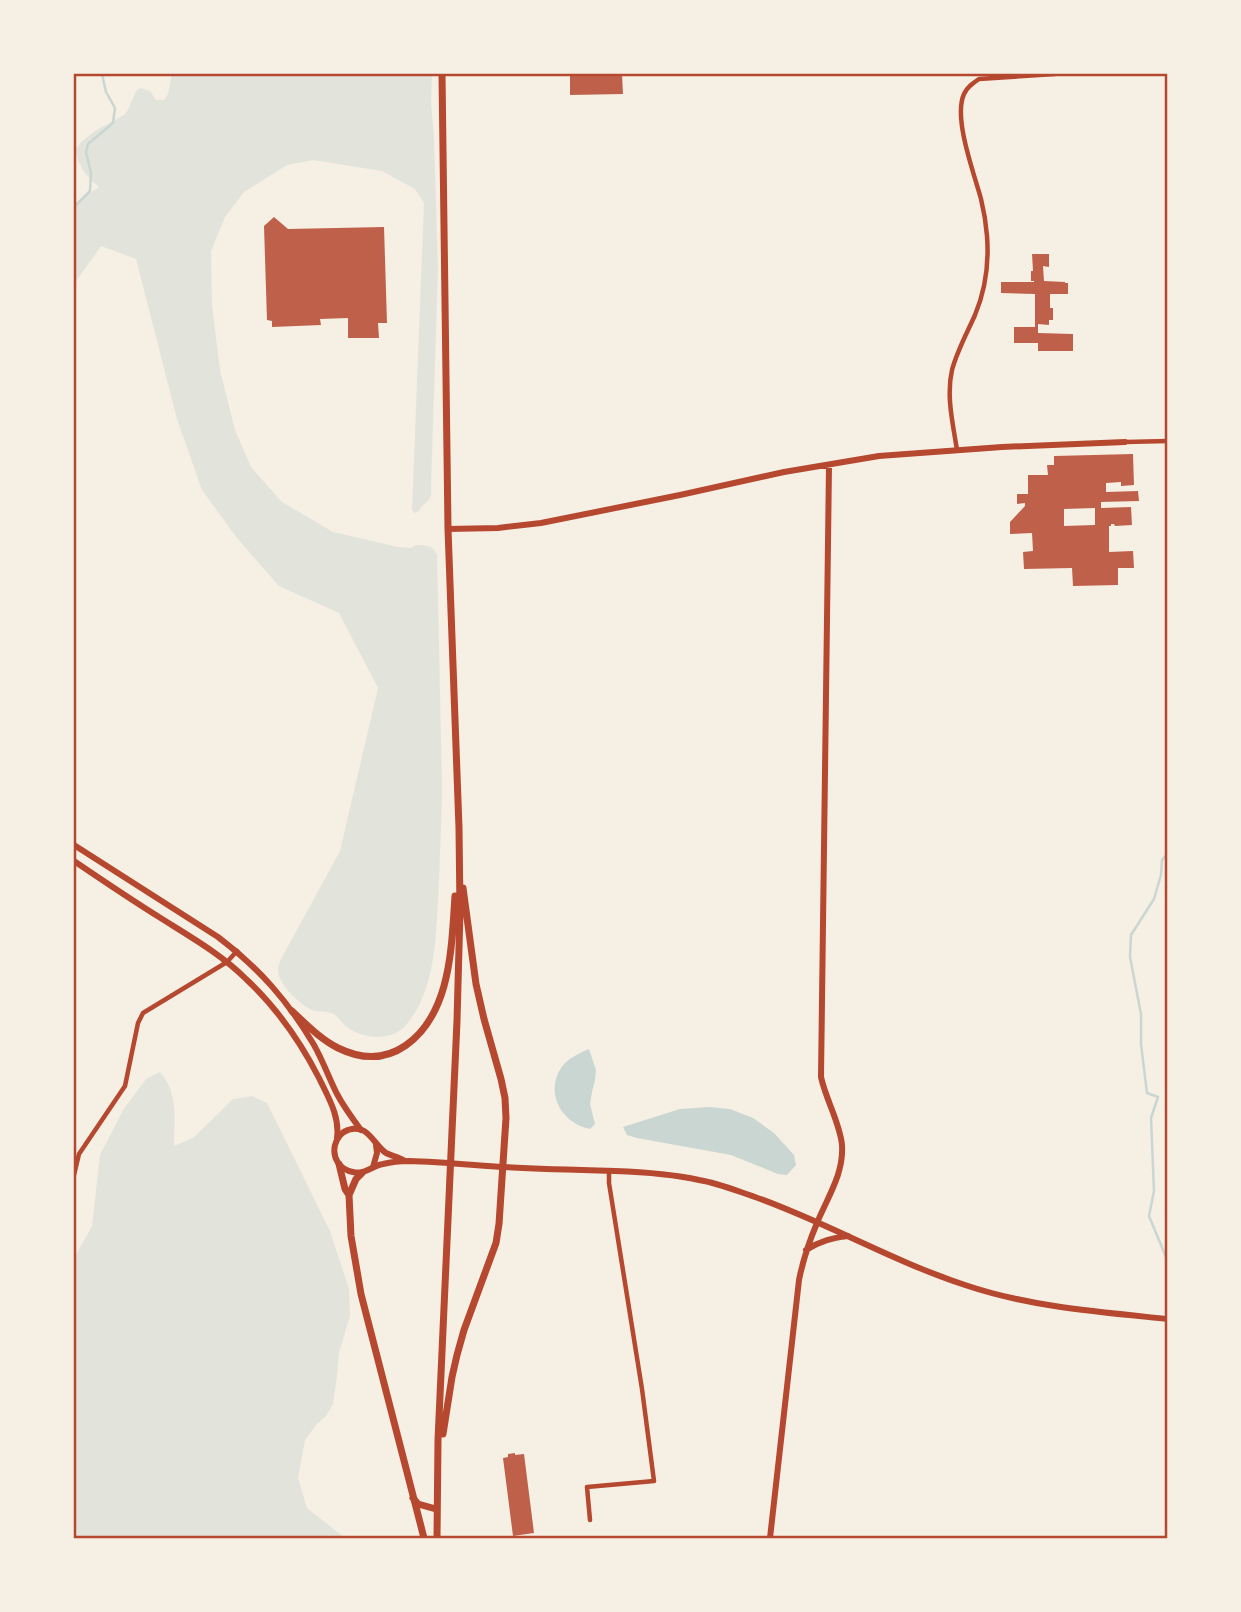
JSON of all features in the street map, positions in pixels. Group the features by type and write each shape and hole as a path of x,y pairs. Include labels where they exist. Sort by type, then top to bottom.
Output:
{"main road":[{"path":"437,1538 437,1474 457,1021 459,856 448,529 442,75"},
{"path":"292,1011 320,1037 355,1054 372,1057 389,1055 404,1048 417,1037 429,1022 444,986 449,964 459,856"},
{"path":"437,1474 454,1366 464,1330 496,1243 506,1118 505,1098 476,984 459,856"},
{"path":"339,1164 349,1195"},
{"path":"362,1173 356,1179 349,1195 351,1236 361,1294 424,1538"},
{"path":"413,1498 418,1504 436,1509"}],"street":[{"path":"957,450 950,385 958,353 982,292 986,273 987,241 981,198 964,134 964,93 979,79 1055,74"},
{"path":"448,529 498,528 541,523 783,472 879,456 1167,441"},
{"path":"770,1538 799,1280 806,1250 836,1180 842,1145 821,1077 829,466"},
{"path":"74,845 237,951 261,974 292,1011 315,1048 337,1094 361,1130 371,1136 384,1152 405,1161"},
{"path":"74,861 227,962 268,1001 300,1044 335,1110 338,1130 334,1154 339,1164 349,1171 362,1173 382,1164 405,1161 645,1172 700,1180 778,1205 919,1268 1006,1298 1047,1306 1167,1319"},
{"path":"74,1175 79,1154 125,1086 138,1023 143,1013 227,962 237,951"},
{"path":"337,1138 350,1129 361,1130"},
{"path":"373,1167 377,1153 376,1144"},
{"path":"590,1520 587,1487 654,1480 609,1171"},
{"path":"806,1250 831,1238 848,1237"}],"shaded area":[{"path":"172,74 432,74 438,268 431,492 430,499 418,512 412,510 424,203 415,189 382,171 313,160 287,165 244,192 225,217 211,251 212,305 220,370 235,430 251,467 282,502 333,532 398,547 422,545 431,547 437,554 442,785 436,937 430,976 416,1010 406,1025 385,1036 361,1034 347,1027 333,1014 310,1009 286,988 278,969 340,851 378,688 339,613 279,586 237,538 202,490 177,419 136,259 101,246 74,284 74,204 99,187 83,171 76,149 95,131 124,115 136,91 141,88 150,91 156,100 164,100"},
{"path":"589,1049 596,1070 590,1104 595,1124 590,1129 580,1126 564,1114 559,1106 555,1088 561,1068 573,1057"},
{"path":"160,1072 173,1098 174,1146 193,1138 233,1099 252,1096 267,1103 330,1231 349,1289 350,1316 339,1353 333,1404 305,1440 298,1478 307,1508 345,1538 74,1538 74,1258 92,1226 100,1155 123,1110 146,1079"},
{"path":"680,1109 730,1109 753,1118 774,1133 794,1155 796,1165 787,1175 778,1174 731,1155 627,1135 623,1127"}],"building":[{"path":"570,74 622,74 623,94 570,95"},
{"path":"274,217 288,229 384,227 387,323 378,323 379,338 348,338 348,318 320,319 321,325 272,327 272,321 267,320 264,226"},
{"path":"1032,254 1049,254 1049,267 1043,266 1044,281 1068,283 1068,294 1050,294 1053,320 1049,320 1049,325 1038,324 1038,333 1073,334 1073,351 1038,351 1038,343 1014,343 1014,327 1035,327 1035,294 1001,293 1001,282 1034,282 1031,281"},
{"path":"1133,454 1134,485 1106,483 1106,492 1138,491 1139,501 1101,502 1101,508 1131,507 1132,525 1109,526 1109,552 1133,551 1134,568 1118,568 1118,585 1073,586 1072,568 1024,569 1023,552 1033,551 1032,533 1010,534 1010,522 1025,506 1025,503 1017,504 1017,494 1028,494 1028,475 1048,475 1047,465 1054,465 1054,456","holes":["1095,508 1095,525 1064,526 1064,509"]},
{"path":"515,1453 524,1454 534,1533 513,1536 503,1458"}],"waterway":[{"path":"74,207 90,191 91,173 86,152 88,144 113,123 115,108 106,92 102,74"},
{"path":"1168,853 1162,860 1154,899 1131,935 1130,957 1141,1014 1141,1044 1147,1093 1158,1097 1151,1118 1154,1191 1149,1216 1168,1262"}]}
